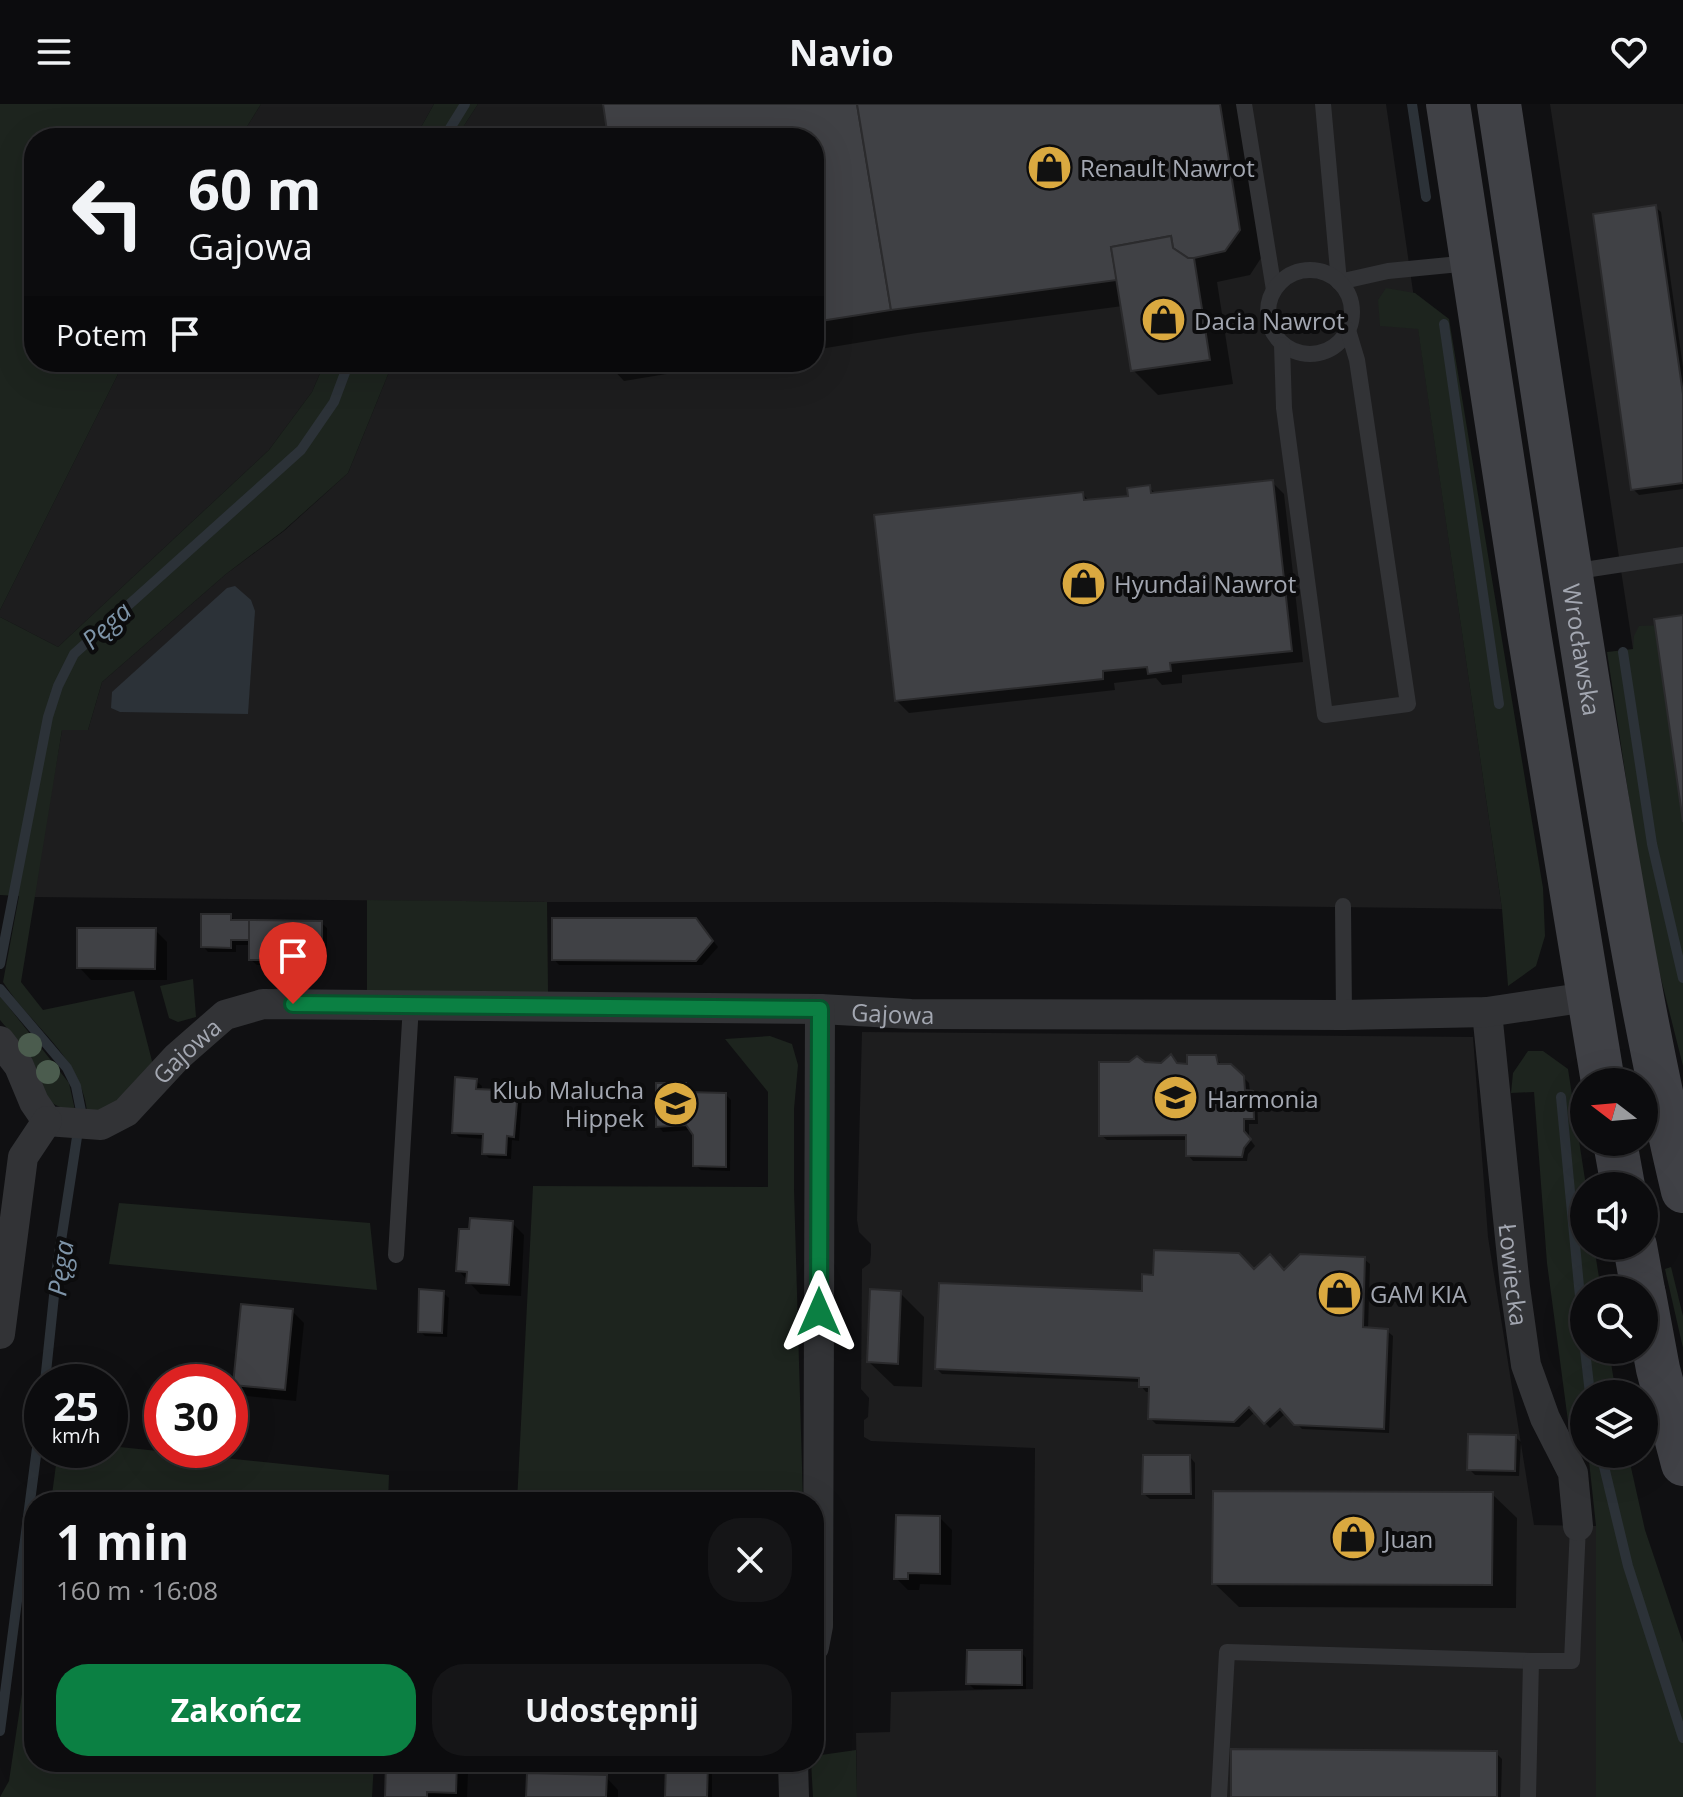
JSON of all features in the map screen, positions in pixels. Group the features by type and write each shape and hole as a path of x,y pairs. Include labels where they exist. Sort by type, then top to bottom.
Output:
{"main road":[{"name":"Wrocławska","path":"1448,104 1601,1068"},
{"name":"Wrocławska","path":"1499,104 1569,572 1659,1091 1683,1191"},
{"path":"1657,1364 1683,1464"}],"street":[{"name":"Gajowa","path":"67,1122 101,1125 126,1112 177,1057 225,1015 263,1004 820,1009 911,1014 1344,1015 1487,1012 1588,997"},
{"path":"818,1492 820,1009"},
{"name":"Łowiecka","path":"1487,1012 1526,1365 1545,1418 1573,1473 1578,1526"},
{"path":"0,1041 19,1066 34,1102 67,1122 12,1156 0,1334"},
{"path":"793,1772 794,1797"}],"lane":[{"path":"1244,104 1274,290"},
{"path":"1323,104 1339,282"},
{"path":"1339,282 1388,271 1472,263"},
{"path":"1309,270 1333,275 1339,282 1350,300 1352,315 1348,330 1339,343 1326,352 1311,355 1282,345 1268,319 1268,304 1274,290 1284,279 1309,270"},
{"path":"1282,345 1284,408 1325,715 1408,704 1357,360 1348,330"},
{"path":"1569,572 1683,555"},
{"path":"1343,906 1344,1015"},
{"path":"396,1255 411,1005"},
{"path":"1219,1797 1227,1652 1572,1661 1578,1526"},
{"path":"1528,1797 1531,1661"}],"shaded area":[{"path":"0,104 261,104 246,128 24,128 24,372 119,372 0,610"},
{"path":"261,104 434,104 421,128 246,128"},
{"path":"434,104 478,104 462,128 421,128"},
{"path":"478,104 1386,104 1502,909 33,897 62,730 88,730 102,682 226,574 284,531 348,473 389,372 824,372 824,128 462,128"},
{"path":"1550,104 1683,104 1683,924 1633,649"},
{"path":"1386,288 1415,293 1449,319 1543,888 1545,936 1536,966 1508,986 1502,909 1418,329 1380,326 1378,300"},
{"path":"119,372 321,372 312,392 269,450 58,647 0,617 0,610"},
{"path":"321,372 389,372 348,473 102,682 88,730 62,730 21,982 43,1010 134,991 153,1065 129,1091 101,1113 87,1111 83,1092 65,1058 3,982 19,896 0,895 0,617 58,647 269,450 312,392"},
{"path":"235,586 251,600 255,611 248,714 120,712 111,708 112,692 227,588"},
{"path":"1664,625 1683,742 1683,1066 1649,931 1607,652 1633,649 1639,626"},
{"path":"367,900 547,902 548,993 367,991"},
{"path":"193,979 196,1017 178,1022 169,1018 160,986"},
{"path":"0,996 69,1083 75,1110 62,1108 47,1098 29,1055 0,1020"},
{"path":"862,1032 1473,1037 1488,1237 1534,1525 1596,1526 1596,1797 857,1797 856,1733 890,1732 891,1692 1033,1689 1035,1448 871,1441 864,1437 869,1398 861,1389 862,1269 870,1263 871,1244 859,1232 857,1220"},
{"path":"770,1036 792,1044 798,1065 794,1109 794,1189 803,1492 518,1492 533,1186 768,1187 768,1092 725,1039"},
{"path":"1528,1051 1543,1051 1568,1069 1570,1156 1581,1156 1584,1172 1570,1172 1570,1260 1596,1260 1599,1276 1570,1276 1570,1364 1611,1364 1614,1380 1570,1380 1570,1425 1547,1263 1534,1092 1511,1093 1513,1073"},
{"path":"119,1203 370,1223 377,1290 109,1264"},
{"path":"1671,1267 1683,1316 1683,1348 1665,1269"},
{"path":"128,1448 144,1450 144,1468 248,1468 248,1460 389,1475 388,1492 52,1492 56,1468 128,1468"},
{"path":"1590,1468 1631,1468 1645,1530 1683,1643 1683,1797 1596,1797 1596,1526"},
{"path":"24,1680 24,1772 373,1772 372,1797 0,1797 9,1781"},
{"path":"856,1750 857,1797 813,1797 812,1772 824,1772 824,1755"}],"building":[{"path":"603,104 857,104 891,310 824,320 824,128 607,128"},
{"name":"Renault Nawrot","path":"857,104 1220,104 1240,230 1225,251 1194,258 1188,258 1173,248 1171,236 1111,247 1117,280 891,310"},
{"path":"1656,205 1683,394 1683,483 1631,490 1593,214"},
{"name":"Dacia Nawrot","path":"1171,236 1173,248 1188,258 1194,258 1210,360 1131,371 1111,247"},
{"name":"Hyundai Nawrot","path":"1273,480 1292,651 1170,663 1171,671 1148,674 1147,667 1103,671 1103,679 895,701 874,515 1083,492 1084,500 1128,496 1127,488 1150,485 1151,493"},
{"path":"1683,615 1683,822 1654,619"},
{"path":"201,914 231,914 231,920 249,920 249,940 231,940 231,948 201,947"},
{"path":"552,918 696,918 713,941 696,961 552,960"},
{"path":"249,920 322,921 322,960 249,960"},
{"path":"77,928 156,928 155,969 77,968"},
{"name":"Harmonia","path":"1171,1054 1177,1063 1187,1064 1187,1055 1216,1055 1218,1064 1231,1064 1244,1076 1245,1090 1253,1091 1254,1119 1244,1119 1244,1131 1251,1139 1242,1157 1186,1156 1186,1135 1099,1136 1099,1062 1129,1062 1137,1056 1145,1062 1161,1063"},
{"path":"455,1077 477,1079 476,1089 518,1091 514,1137 507,1136 506,1155 482,1154 483,1134 452,1133"},
{"path":"656,1083 686,1083 686,1092 726,1093 726,1167 693,1166 693,1135 686,1125 656,1127"},
{"path":"470,1218 513,1221 509,1285 466,1283 467,1272 456,1271 459,1229 469,1229"},
{"path":"1154,1250 1239,1253 1254,1269 1270,1254 1284,1270 1300,1254 1365,1257 1363,1327 1388,1329 1384,1429 1294,1425 1280,1409 1264,1424 1249,1407 1234,1422 1148,1419 1149,1387 1139,1387 1139,1378 935,1369 939,1283 1142,1291 1142,1274 1153,1275"},
{"path":"419,1289 444,1291 442,1333 418,1332"},
{"path":"870,1289 901,1291 898,1364 867,1362"},
{"path":"241,1304 293,1309 285,1390 248,1386 248,1364 235,1364"},
{"path":"1468,1434 1516,1435 1515,1471 1467,1470"},
{"path":"1143,1455 1190,1455 1191,1494 1142,1494"},
{"name":"Juan","path":"1213,1491 1493,1492 1492,1585 1212,1584"},
{"path":"896,1515 940,1516 940,1574 908,1573 908,1579 894,1579"},
{"path":"967,1650 1022,1650 1022,1685 966,1684"},
{"path":"1231,1749 1497,1751 1497,1797 1231,1797"},
{"path":"386,1772 457,1772 456,1793 427,1792 427,1797 385,1797"},
{"path":"666,1772 708,1772 707,1797 665,1797"},
{"path":"527,1773 607,1775 606,1797 526,1797"}],"waterway":[{"name":"Pęga","path":"450,128 465,104"},
{"path":"1412,104 1426,197"},
{"path":"1444,324 1499,704"},
{"name":"Pęga","path":"0,964 48,717 58,686 74,654 301,450 334,402 345,372"},
{"path":"1623,652 1652,844 1683,978"},
{"name":"Pęga","path":"0,989 67,1068 76,1086 81,1111 57,1267 47,1364"},
{"path":"1561,1097 1578,1276"},
{"path":"1587,1364 1588,1380"},
{"name":"Pęga","path":"31,1492 34,1468"},
{"path":"1604,1468 1628,1566 1683,1738"},
{"name":"Pęga","path":"0,1731 24,1547"}],"place":[{"name":"Renault Nawrot","path":"1049,167"},
{"name":"Dacia Nawrot","path":"1163,320"},
{"name":"Hyundai Nawrot","path":"1083,583"},
{"name":"Harmonia","path":"1176,1098"},
{"name":"Klub Malucha Hippek","path":"675,1103"},
{"name":"GAM KIA","path":"1339,1293"},
{"name":"Juan","path":"1353,1538"}],"route":[{"path":"293,1004 820,1009 819,1312"}]}
